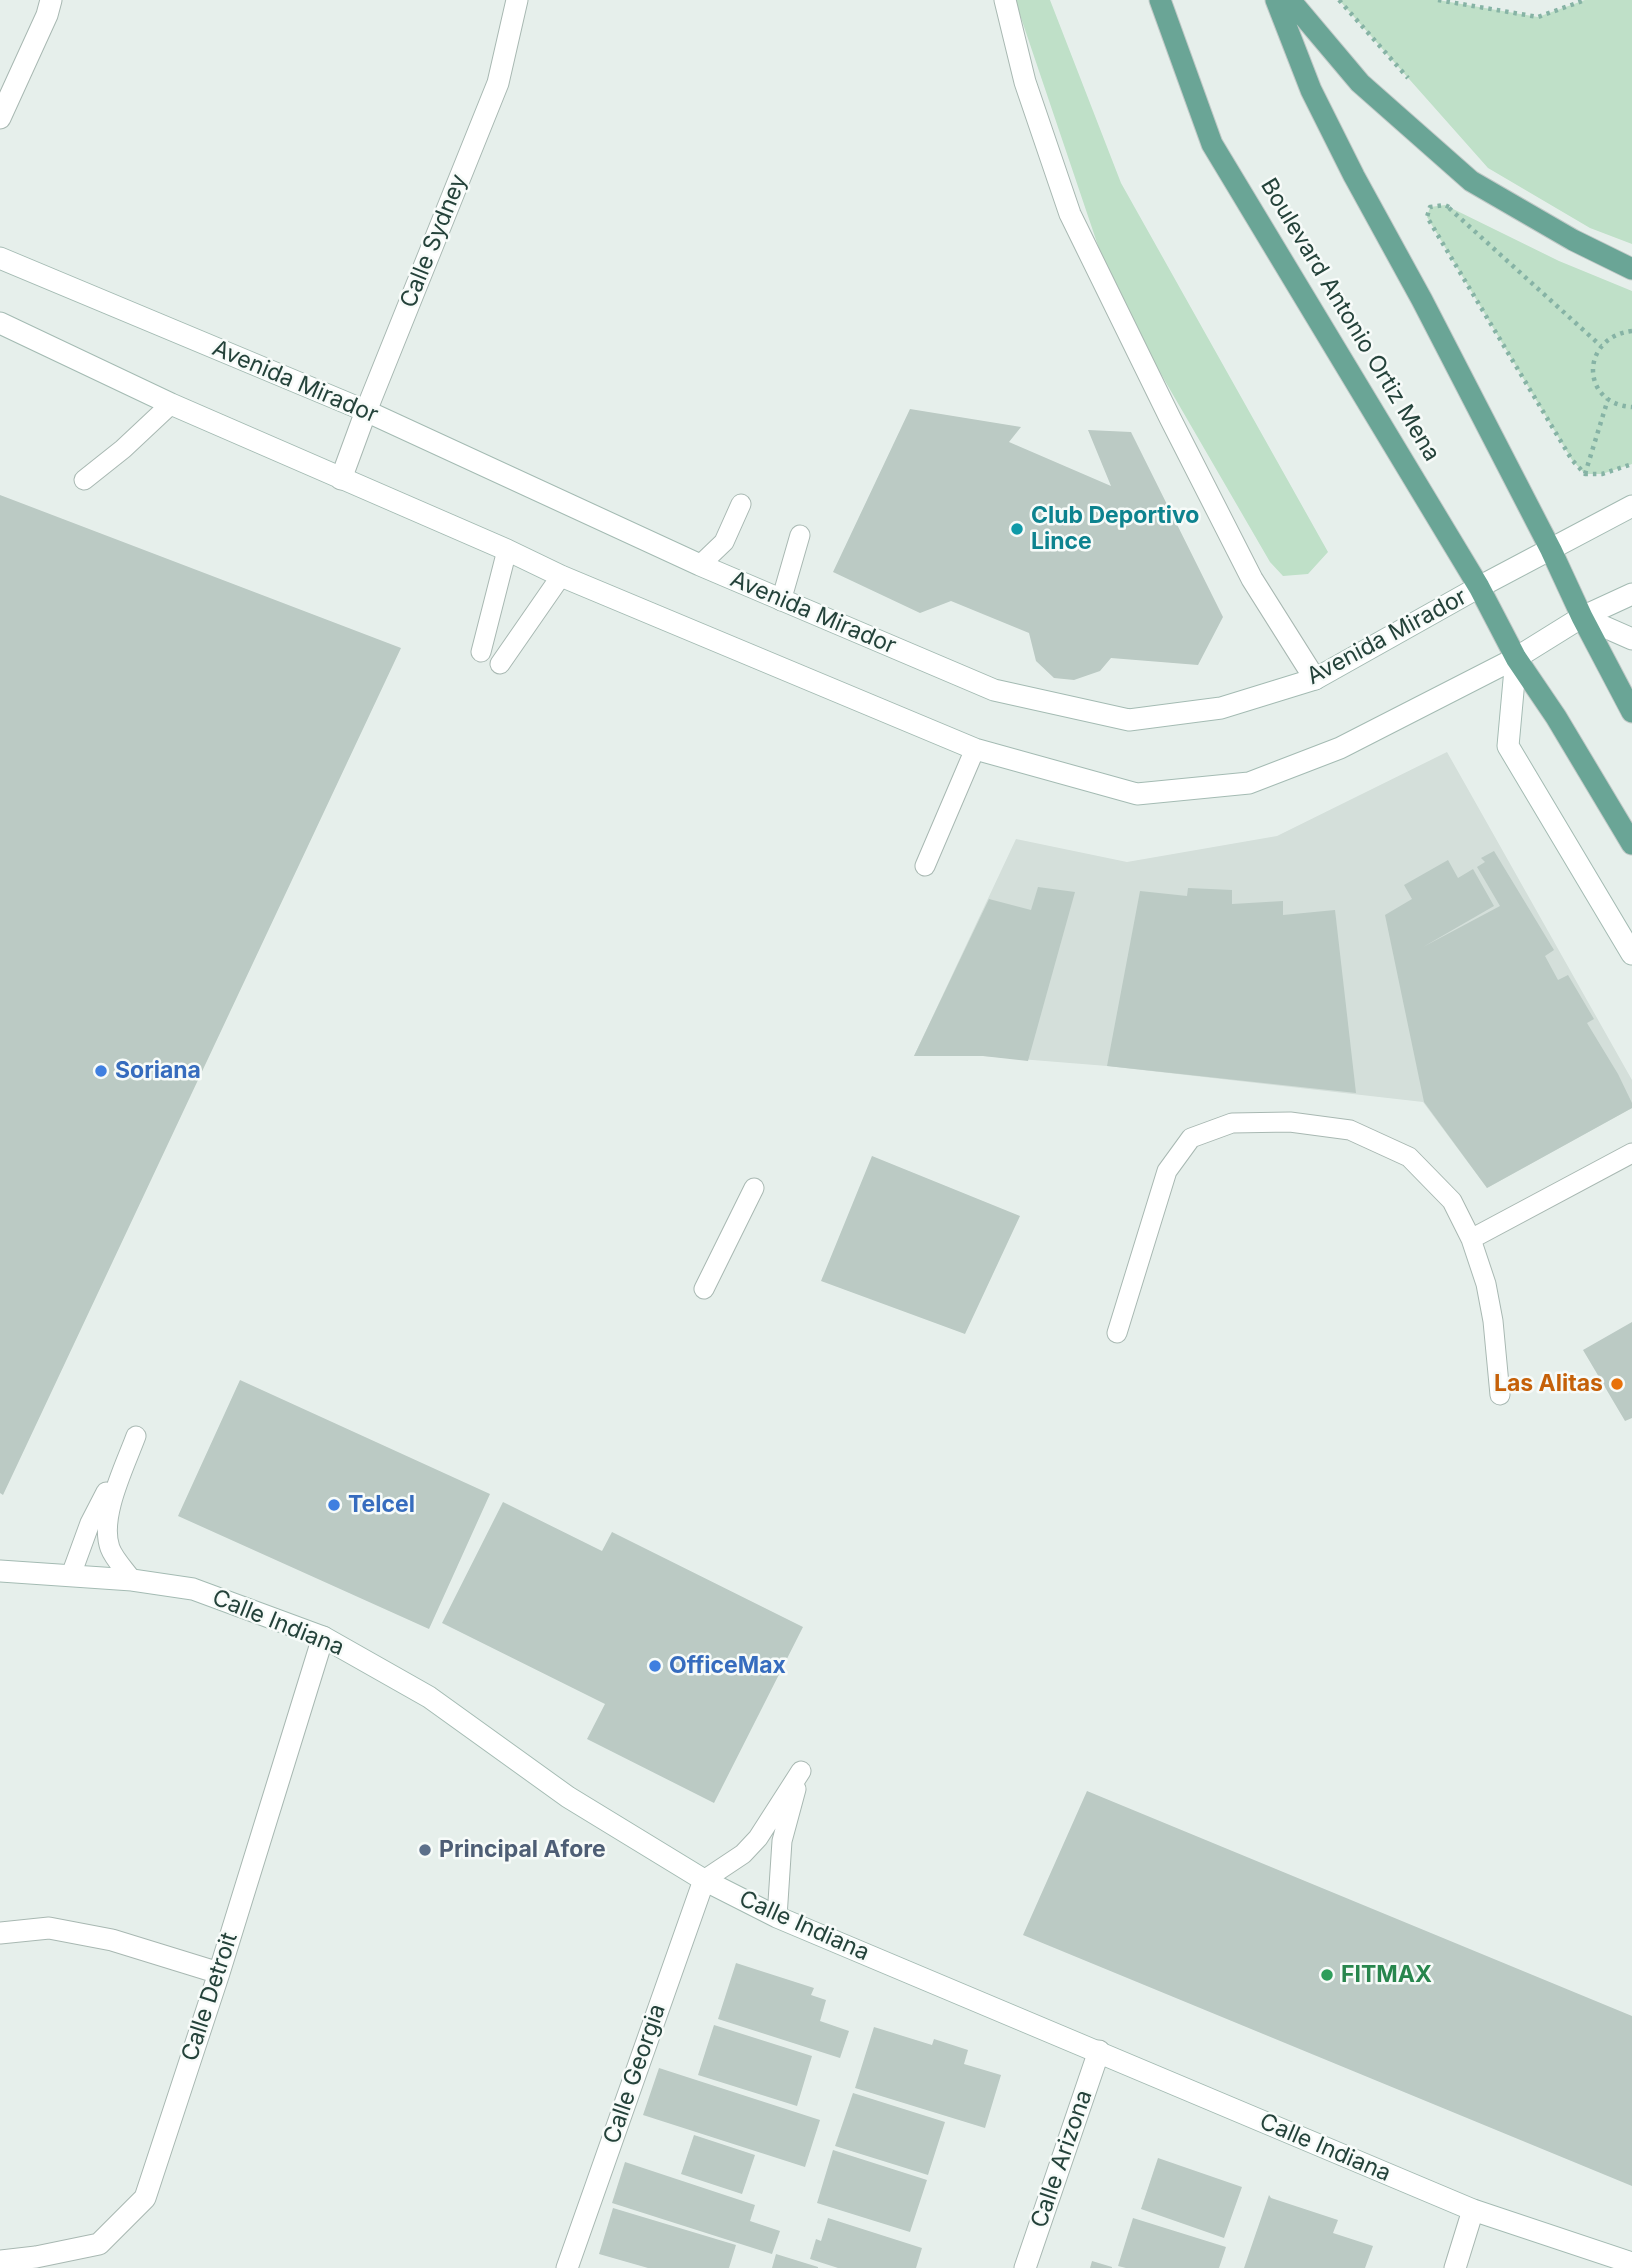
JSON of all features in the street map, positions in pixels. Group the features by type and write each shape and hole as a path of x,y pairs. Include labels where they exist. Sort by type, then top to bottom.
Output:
{"main road":[{"name":"Boulevard Antonio Ortiz Mena","path":"1160,0 1212,144 1479,587 1516,658 1556,717 1632,844"},
{"path":"1276,0 1311,90 1354,176 1422,300 1632,712"},
{"path":"1290,0 1360,83 1471,181 1573,240 1632,270"}],"street":[{"path":"0,118 47,15 51,0"},
{"name":"Calle Sydney","path":"341,479 498,83 517,0"},
{"path":"1005,0 1025,82 1070,214 1252,579 1315,679"},
{"name":"Avenida Mirador","path":"0,258 366,411 781,601 994,690 1129,720 1221,708 1315,679 1479,587 1632,506"},
{"path":"0,323 171,404 561,576 975,749 1136,794 1249,783 1340,748 1516,658 1582,618 1632,594"},
{"path":"1582,618 1632,639"},
{"path":"1516,658 1508,746 1632,954"},
{"name":"Calle Indiana","path":"0,1571 71,1574 193,1589 323,1637 429,1697 568,1797 704,1880 777,1917 1473,2210 1632,2263"},
{"name":"Calle Detroit","path":"0,2261 36,2257 99,2244 145,2198 219,1973 323,1637"},
{"name":"Calle Georgia","path":"567,2268 704,1880"},
{"path":"0,1933 49,1928 112,1940 219,1973"},
{"name":"Calle Arizona","path":"1025,2268 1098,2051"},
{"path":"1455,2268 1473,2210"}],"lane":[{"path":"84,480 123,449 171,404"},
{"path":"700,565 724,542 741,504"},
{"path":"781,601 800,535"},
{"path":"481,652 507,550"},
{"path":"499,664 561,576"},
{"path":"925,866 975,749"},
{"path":"1117,1333 1167,1171 1191,1138 1232,1123 1290,1122 1350,1130 1409,1157 1452,1201 1471,1239 1486,1284 1493,1321 1500,1395"},
{"path":"1471,1239 1632,1153"},
{"path":"704,1289 754,1188"},
{"path":"71,1574 90,1523 136,1436 107,1521 111,1550 132,1580"},
{"path":"704,1880 743,1854 758,1838 801,1772 782,1841 777,1917"}],"path":[{"path":"1438,0 1538,17 1585,0"},
{"path":"1445,205 1601,346"},
{"path":"1430,207 1427,217 1572,460 1586,474 1602,474 1632,464"},
{"path":"1632,331 1610,337 1601,346 1595,356 1594,380 1599,391 1608,399 1618,405 1632,407"},
{"path":"1586,474 1608,399"}],"shaded area":[{"path":"1447,752 1632,1080 1632,1108 1487,1188 1423,1102 1107,1066 983,1056 914,1056 1016,839 1127,862 1277,836"}],"green space":[{"path":"1015,0 1050,0 1121,183 1328,552 1308,574 1283,576 1270,562 1114,293"},
{"path":"1339,0 1438,0 1538,17 1585,0 1632,0 1632,244 1590,228 1488,168"},
{"path":"1445,205 1559,261 1632,291 1632,464 1602,474 1585,474 1572,460 1427,217 1430,207"}],"building":[{"name":"Club Deportivo Lince","path":"910,409 1021,427 1009,442 1111,486 1088,430 1131,432 1223,617 1198,665 1111,658 1100,671 1074,680 1054,678 1036,661 1029,633 951,601 920,613 833,572"},
{"name":"Soriana","path":"0,495 401,648 3,1495 0,1493"},
{"path":"1494,851 1554,950 1545,956 1558,980 1568,975 1594,1019 1587,1023 1618,1074 1632,1108 1487,1188 1424,1102 1385,915 1412,899 1404,885 1448,860 1458,878 1473,869 1494,906 1423,947 1500,906 1477,867 1485,862 1481,858"},
{"path":"1038,887 1075,892 1028,1061 983,1056 914,1056 989,899 1031,910"},
{"path":"1188,888 1232,890 1232,904 1283,901 1283,915 1335,910 1356,1093 1107,1066 1140,891 1187,896"},
{"path":"872,1156 1020,1216 965,1334 821,1281"},
{"name":"Las Alitas","path":"1632,1322 1632,1418 1625,1421 1583,1350"},
{"name":"Telcel","path":"240,1380 490,1494 429,1629 178,1516"},
{"name":"OfficeMax","path":"503,1502 602,1551 612,1532 803,1627 714,1803 587,1739 605,1704 442,1623"},
{"name":"FITMAX","path":"1087,1791 1632,2016 1632,2186 1023,1935"},
{"path":"736,1963 814,1988 811,1995 826,2000 820,2021 849,2031 840,2058 718,2019"},
{"path":"714,2025 812,2056 797,2106 698,2075"},
{"path":"874,2027 932,2045 934,2039 968,2050 964,2064 1001,2075 985,2128 855,2088"},
{"path":"659,2068 820,2120 805,2167 643,2115"},
{"path":"853,2093 945,2122 928,2175 835,2146"},
{"path":"694,2135 755,2155 742,2194 681,2174"},
{"path":"833,2150 927,2180 910,2232 817,2203"},
{"path":"1158,2158 1242,2187 1224,2238 1141,2209"},
{"path":"625,2162 755,2205 750,2221 780,2231 772,2254 612,2203"},
{"path":"1269,2195 1271,2198 1338,2220 1333,2233 1373,2246 1365,2268 1244,2268"},
{"path":"613,2208 736,2245 729,2268 648,2268 599,2254"},
{"path":"828,2218 922,2248 916,2268 838,2268 810,2259 816,2239 821,2241"},
{"path":"1133,2218 1226,2247 1219,2268 1118,2266"},
{"path":"776,2254 818,2267 818,2268 772,2268"},
{"path":"1092,2261 1112,2267 1112,2268 1090,2268"}],"place":[{"name":"Club Deportivo Lince","path":"1017,529"},
{"name":"Soriana","path":"101,1071"},
{"name":"Las Alitas","path":"1617,1384"},
{"name":"Telcel","path":"334,1505"},
{"name":"OfficeMax","path":"655,1666"},
{"name":"Principal Afore","path":"425,1850"},
{"name":"FITMAX","path":"1327,1975"}]}
